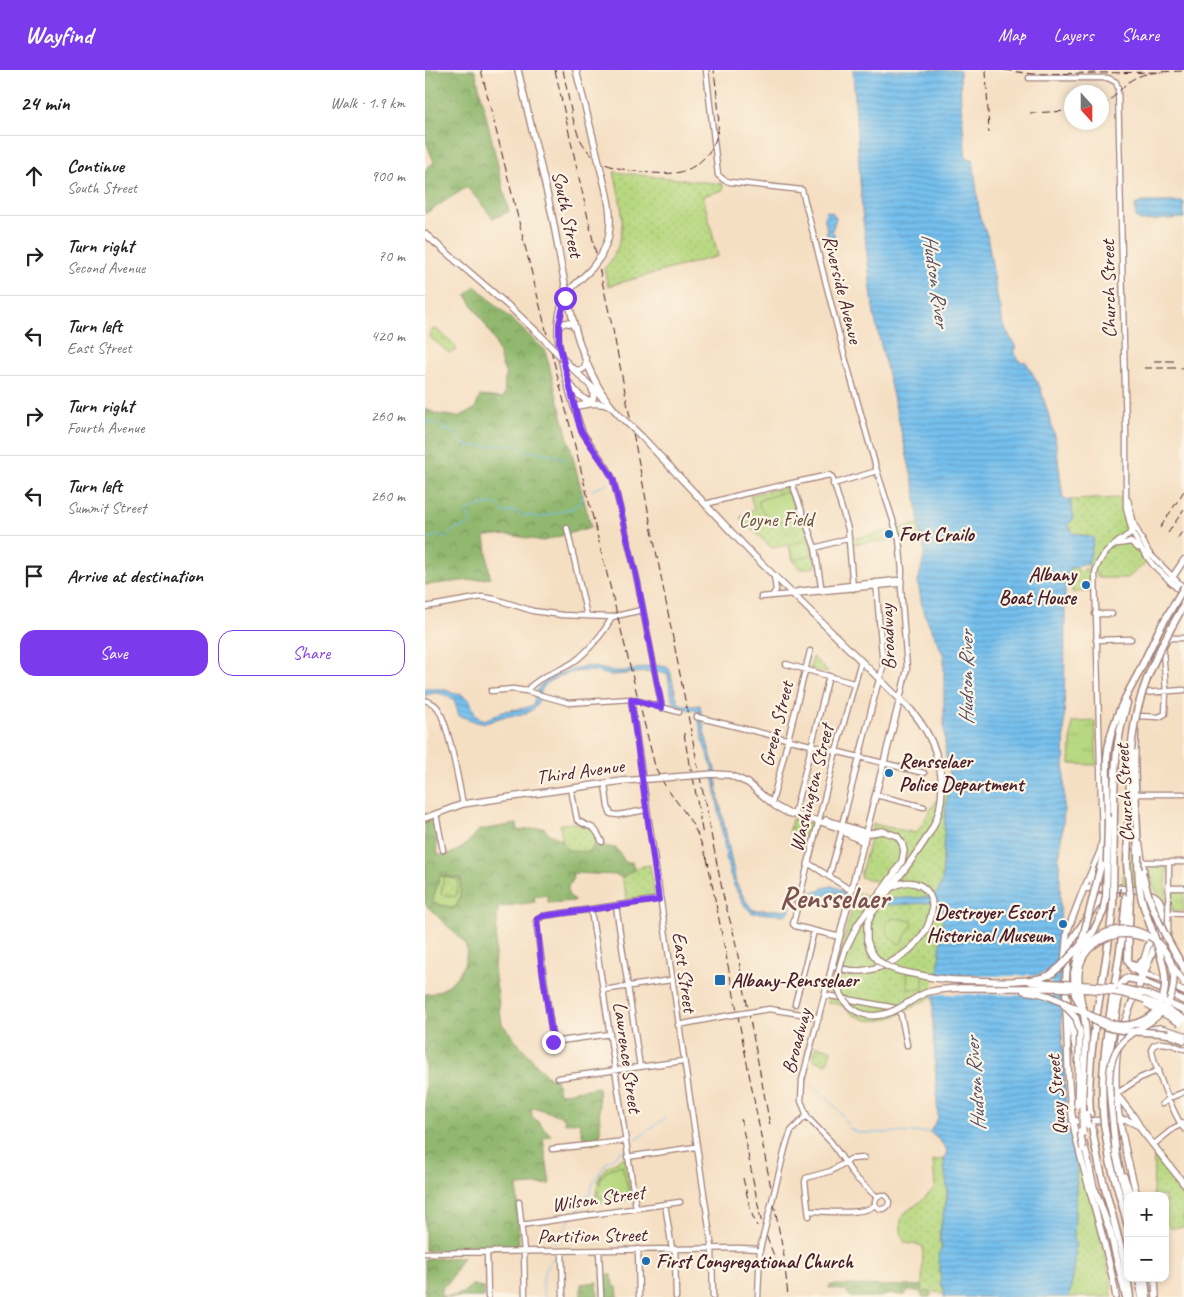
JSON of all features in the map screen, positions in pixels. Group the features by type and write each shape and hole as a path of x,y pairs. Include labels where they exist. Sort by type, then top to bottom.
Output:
{"highway":[{"path":"1050,975 1066,962 1093,932 1103,912 1106,891 1107,766 1109,744 1123,704 1159,630 1184,588"},
{"path":"1141,976 1132,968 1128,960 1127,864 1131,750 1135,722 1144,687 1184,605"},
{"path":"1066,980 1068,951 1072,940 1106,889 1109,876 1117,746 1125,712 1137,676"},
{"path":"1049,996 1105,1021 1121,1025 1133,1024 1155,1013 1162,1004 1167,990 1168,974 1141,898 1138,881 1139,855 1134,763 1131,750"},
{"path":"1088,1114 1091,1052 1113,904 1114,810"},
{"path":"1108,819 1103,855 1074,968 1073,982 1075,995 1087,1014 1104,1026 1117,1030 1162,1033 1184,1040"},
{"path":"1139,855 1145,889 1153,912 1184,968"},
{"path":"1124,1212 1110,1161 1104,1124 1102,1095 1105,1045 1128,895"},
{"path":"1128,960 1132,965 1137,966 1147,959"},
{"path":"1102,1095 1121,984 1127,978 1141,976"},
{"path":"1066,994 1090,1125 1123,1258 1130,1297"},
{"path":"1113,1125 1116,1154 1126,1192"},
{"path":"1095,1190 1110,1232 1126,1297"},
{"path":"1140,1282 1143,1297"},
{"path":"1145,1282 1147,1297"}],"main road":[{"name":"South Street","path":"518,70 564,272 567,294 558,328 559,348 574,407"},
{"path":"575,70 610,211 610,226 608,239 601,256 567,294 570,311 586,358 597,382 612,407"},
{"path":"425,234 539,334 642,437 749,551 900,699 919,719 931,740 939,762 941,784 940,803 933,826 858,924 845,950 840,966 838,980 840,992 845,1002 858,1012 869,1016 878,1016 889,1013 930,992 960,988 1121,990 1184,1017"},
{"path":"564,272 571,280 583,277"},
{"path":"558,328 566,322 571,323 576,328"},
{"path":"572,367 579,371 584,368 586,358"},
{"path":"567,379 582,398 587,401 593,399"},
{"path":"590,385 593,399"},
{"path":"584,405 593,399"},
{"path":"574,407 603,404 612,407"},
{"path":"1184,560 1171,579 1184,594"},
{"name":"Broadway","path":"832,966 900,699"},
{"name":"Third Avenue","path":"425,818 463,804 622,781 715,774 730,775 749,783 772,804 794,815 861,831 866,834"},
{"path":"894,874 922,838 930,824 941,784"},
{"path":"842,828 849,836 864,842"},
{"path":"866,834 885,831 900,839 904,847 904,856 867,925 867,940 873,956 883,966 930,978 953,980 1032,979 1050,975 1095,938 1106,932 1118,930 1130,930 1151,937 1164,950 1171,963 1174,975 1173,991 1169,1003 1162,1013 1131,1035 1117,1049 1111,1065 1110,1086 1113,1125 1118,1154 1130,1192"},
{"path":"832,966 857,971 877,968 905,952 918,939 927,925 931,913 931,898 923,887 917,883 907,882 888,887"},
{"path":"1084,888 1147,892 1155,903 1157,914 1147,959 1120,1039 1116,1094 1136,1192"},
{"name":"Quay Street","path":"1084,888 1070,921 1064,956 1071,1097 1078,1145 1118,1297"},
{"path":"1118,1297 1113,1261 1083,1133 1081,1107 1086,1037 1078,979 1079,970 1083,958 1094,945 1110,936 1127,934 1143,936 1153,942 1184,982"},
{"path":"1147,959 1151,970 1161,980"},
{"path":"1141,976 1161,980 1184,992"},
{"path":"1141,976 1184,1002"},
{"path":"994,980 1094,985 1147,994 1184,1010"},
{"path":"995,988 1049,996 1064,1004 1077,1020 1080,1029 1078,1108 1082,1143 1091,1173"},
{"path":"1121,990 1184,1026"},
{"path":"1131,1035 1140,1030 1153,1028 1167,1029 1184,1035"},
{"path":"1116,1094 1153,1145 1183,1181"},
{"path":"1073,1121 1130,1120 1143,1132"},
{"path":"1154,1282 1156,1297"}],"street":[{"name":"Riverside Avenue","path":"706,70 718,175 730,182 802,190 838,332 877,472 899,539 902,571 901,582"},
{"name":"Church Street","path":"1030,78 1108,78 1116,82 1118,88 1126,513 1142,550 1153,565 1171,579"},
{"name":"South Street","path":"574,407 583,433 613,479 637,579 662,708"},
{"path":"833,484 877,472"},
{"path":"706,504 829,475 832,477 848,529 853,587"},
{"path":"792,483 815,548 821,590"},
{"path":"567,528 587,616"},
{"path":"1084,888 1101,848 1094,578 1096,568 1105,552 1134,531"},
{"name":"Church Street","path":"1134,531 1149,553 1171,579"},
{"path":"815,548 849,538"},
{"path":"1112,546 1122,542 1131,542 1142,550"},
{"path":"772,596 776,590 774,576"},
{"path":"1171,579 1184,588"},
{"path":"761,598 792,594 798,591 853,587 897,580 901,582"},
{"name":"Broadway","path":"900,699 907,672 901,582"},
{"path":"829,876 883,670 876,584"},
{"path":"425,607 489,598 548,614 612,617 642,610"},
{"path":"1095,614 1112,614"},
{"path":"526,691 545,675 568,666 578,659 608,626 612,617"},
{"path":"1139,716 1159,717 1165,714 1166,690 1163,648 1169,638 1184,638"},
{"path":"1096,640 1131,639"},
{"name":"Green Street","path":"772,804 810,651"},
{"name":"Washington Street","path":"814,931 793,924 853,683 861,661"},
{"path":"786,664 853,683"},
{"path":"794,815 829,676"},
{"path":"491,691 513,689 569,703 631,699 679,712"},
{"path":"1166,690 1184,690"},
{"name":"Church Street","path":"1147,892 1137,794 1136,730 1142,693 1166,690"},
{"name":"East Street","path":"631,699 659,900 712,1248 713,1297"},
{"path":"425,700 435,704 440,712 452,752 463,804"},
{"path":"697,717 924,773"},
{"path":"605,784 608,807 611,814 618,815 646,810"},
{"path":"571,788 577,820 598,831 602,842"},
{"path":"1137,794 1184,794"},
{"path":"876,795 924,807"},
{"path":"436,814 443,850"},
{"path":"1143,862 1184,862"},
{"path":"1169,862 1168,938 1184,962"},
{"path":"808,863 852,891"},
{"path":"1093,867 1092,882 1101,889"},
{"path":"1169,888 1184,888"},
{"path":"610,1034 553,1042 541,962 537,919 543,916 659,900"},
{"path":"616,906 640,1067"},
{"name":"Lawrence Street","path":"591,910 636,1208"},
{"path":"1168,913 1184,914"},
{"path":"795,1004 814,931 840,938"},
{"name":"Broadway","path":"806,1116 801,1101 801,1088 832,966"},
{"path":"603,990 671,980"},
{"path":"825,995 896,1008 901,1015 907,1046"},
{"path":"678,1025 769,1009 819,1018"},
{"path":"1153,1145 1183,1126 1169,1100 1152,1051 1154,1045 1161,1043 1184,1049"},
{"path":"558,1078 683,1061"},
{"path":"1116,1094 1140,1078 1159,1070"},
{"path":"1162,1104 1184,1092"},
{"path":"759,1297 760,1249 786,1145 791,1131 799,1121 806,1116 829,1139 858,1180 877,1197"},
{"path":"552,1149 626,1145"},
{"path":"627,1157 696,1147"},
{"path":"864,1158 853,1158 831,1171 807,1178 805,1182 809,1214 861,1211 875,1205"},
{"path":"880,1195 885,1195 888,1198 889,1203 887,1207 883,1209 875,1205 875,1200 880,1195"},
{"path":"519,1202 524,1251 525,1297"},
{"name":"Wilson Street","path":"521,1225 680,1202"},
{"path":"665,1204 674,1249 676,1297"},
{"name":"Partition Street","path":"425,1253 712,1248 760,1249"},
{"path":"638,1249 639,1297"},
{"path":"562,1250 563,1297"},
{"path":"599,1250 601,1297"},
{"path":"487,1252 488,1297"}],"green space":[{"path":"425,70 475,70 509,212 493,218 467,187 425,214 425,170 434,162 425,139"},
{"path":"614,172 723,184 723,190 703,196 718,256 608,286 604,269 613,257 619,243 622,223 622,212"},
{"path":"475,286 545,350 591,527 543,541 511,535 485,536 490,578 425,585 425,409 437,414 458,417 475,409 480,396 503,398 504,395 506,375 496,346 489,331 466,295"},
{"path":"433,329 436,329 454,344 456,347 455,351 449,353 430,337"},
{"name":"Coyne Field","path":"786,487 791,491 812,545 816,567 800,569 793,560 788,545 772,548 740,518 754,509 750,495"},
{"path":"784,492 789,493 799,517 784,522 772,521 759,507 760,500"},
{"path":"1121,498 1132,540 1147,562 1128,578 1099,578 1088,565 1094,538 1073,533 1068,524 1074,518 1070,500"},
{"path":"919,524 921,536 901,539 899,528"},
{"path":"891,530 893,540 852,544 852,539"},
{"path":"806,540 812,555 794,560 789,545"},
{"path":"1076,567 1080,573 1084,569 1090,569 1091,592 1072,592 1070,569"},
{"path":"813,657 828,672 828,673 810,669"},
{"path":"1095,721 1097,765 1070,764 1072,722"},
{"path":"957,785 938,996 933,996 897,1016 878,1020 858,1017 840,1005 827,1002 856,893 870,896 875,890 876,881 860,877 873,824 916,833 937,800 949,789"},
{"path":"435,818 437,852 441,856 463,847 479,830 517,824 518,831 544,827 549,834 560,839 567,849 590,851 595,845 616,848 626,863 632,862 634,870 622,878 616,875 573,873 572,882 568,886 568,894 575,901 548,903 547,895 534,897 535,902 498,907 494,970 502,1024 544,1073 556,1079 559,1094 598,1087 601,1142 585,1144 579,1122 565,1123 564,1117 536,1108 531,1109 532,1116 551,1135 543,1138 550,1184 517,1186 519,1247 425,1251 425,994 434,993 442,989 457,977 462,969 467,951 465,943 425,904 425,822","holes":["440,876 461,878 460,898 455,908 432,903"]},
{"path":"792,819 814,824 811,839 789,834"},
{"path":"574,823 593,829 599,838 590,851 575,851 566,848 562,839 560,824"},
{"path":"1123,846 1138,847 1145,888 1123,888"},
{"path":"650,865 655,898 628,902 622,878 638,867"},
{"path":"1149,865 1167,865 1166,906 1152,885"},
{"path":"440,876 461,878 460,898 455,908 431,903"},
{"path":"444,877 459,880 456,897 441,894"},
{"path":"1173,890 1184,890 1184,911 1172,910"},
{"path":"894,918 912,921 913,924 900,944 891,938 886,930 887,922"},
{"path":"923,971 923,989 908,989 907,972"},
{"path":"816,1046 831,1050 827,1064 813,1060"},
{"path":"625,1157 632,1199 595,1203 597,1185 601,1174 609,1166"},
{"path":"1154,1157 1184,1194 1184,1227 1169,1227 1169,1192 1153,1192"},
{"path":"944,1159 947,1196 940,1229 942,1247 939,1254 941,1285 945,1293 922,1291 923,1246 905,1243 901,1227 903,1215 935,1188 933,1161"},
{"path":"1077,1162 1081,1162 1110,1275 1112,1297 1069,1297 1075,1259"},
{"path":"622,1165 629,1193 626,1196 598,1197 601,1177 610,1169"},
{"path":"463,1257 448,1283 441,1288 441,1296 458,1295 472,1285 484,1288 484,1297 425,1297 425,1259"},
{"path":"612,1274 613,1286 617,1287 618,1297 603,1297 602,1275"},
{"path":"597,1282 598,1297 581,1297 581,1284"},
{"path":"830,1285 920,1286 931,1290 931,1295 930,1297 923,1297 919,1291 909,1291 905,1295 889,1294 879,1297 851,1297 845,1291 829,1288"}],"water":[{"name":"Hudson River","path":"853,70 960,70 966,159 973,159 980,218 987,235 1002,322 1016,348 1013,350 1020,362 1026,362 1040,387 1055,436 1063,499 1070,500 1074,518 1068,525 1073,533 1094,538 1088,565 1081,564 1070,569 1065,584 1064,812 1058,858 1060,868 1061,1012 1066,1108 1077,1163 1075,1259 1069,1297 944,1297 944,1288 941,1285 939,1254 942,1247 940,1230 947,1197 944,1163 947,1151 941,1142 930,1132 938,1118 933,996 938,976 943,914 941,905 935,902 894,905 870,904 847,898 839,898 837,893 834,893 803,901 796,900 785,915 752,913 745,906 733,884 727,863 712,767 703,742 697,711 677,707 672,699 668,675 650,672 612,675 588,671 569,673 546,684 532,710 523,714 483,723 459,716 454,700 447,696 436,693 425,696 425,688 442,689 461,694 470,701 476,716 484,720 505,711 533,705 537,691 543,683 556,675 572,670 592,667 621,671 658,665 664,666 669,670 680,704 700,705 705,735 715,769 719,799 736,883 753,910 786,910 791,898 804,897 809,892 820,891 823,888 832,886 840,889 845,894 869,900 926,897 937,893 942,881 945,814 950,778 946,760 944,724 944,656 923,611 918,582 925,553 915,490 874,315 862,211"},
{"path":"1142,202 1184,202 1184,218 1140,221 1136,217 1135,205"},
{"path":"827,211 832,212 836,218 832,231 835,235 835,240 832,244 827,242 825,219"}],"pier":[{"path":"1051,971 1051,1001 1030,995 931,995 936,975 1026,976 1028,974 1036,976"}],"waterway":[{"path":"425,421 443,426 442,430 450,430 458,436 460,441 470,446 519,446 522,451 539,452 566,460"},
{"path":"592,490 608,483"},
{"path":"425,539 437,535 445,537 455,529 467,526 471,521 466,512 477,507 489,504 498,505 504,513 515,511 523,516 531,515 537,518 573,508 580,502 582,493"},
{"path":"808,1084 832,1103 842,1115 849,1128 858,1133 930,1132"},
{"path":"628,1146 665,1118"},
{"path":"574,1216 590,1193 594,1181 606,1163 624,1149"},
{"path":"555,1243 571,1219"},
{"path":"545,1297 543,1277 553,1258"}],"railway":[{"path":"481,70 655,766 662,781 694,827 709,865"},
{"path":"555,70 613,330 770,1125"},
{"path":"563,70 577,131 591,155 612,167 667,173 677,173 696,165 711,149 718,131 719,121 714,70"},
{"path":"986,70 989,133"},
{"path":"1004,70 1033,74 1161,72"},
{"path":"1109,101 1132,79 1139,76 1184,71"},
{"path":"1030,113 1064,111"},
{"path":"1154,361 1174,361"},
{"path":"1144,368 1184,368"},
{"path":"1160,528 1184,491"},
{"path":"1168,533 1184,509"},
{"path":"1177,539 1184,529"},
{"path":"684,733 690,770"},
{"path":"691,765 703,836"},
{"path":"707,858 732,986"},
{"path":"1120,883 1120,896"},
{"path":"733,990 784,1256 788,1297"},
{"path":"741,1119 762,1225 780,1271"},
{"path":"743,1178 751,1212 757,1226"}],"place":[{"name":"Fort Crailo","path":"889,534"},
{"name":"Albany Boat House","path":"1086,585"},
{"name":"Rensselaer Police Department","path":"889,773"},
{"name":"Destroyer Escort Historical Museum","path":"1063,924"},
{"name":"Albany-Rensselaer","path":"720,980"},
{"name":"First Congregational Church","path":"646,1261"}],"district":[{"name":"Rensselaer","path":"834,898"}],"route":[{"path":"553,1042 536,920 543,916 659,900 631,699 662,708 637,579 613,479 580,428 560,353 558,328 565,298"}]}
